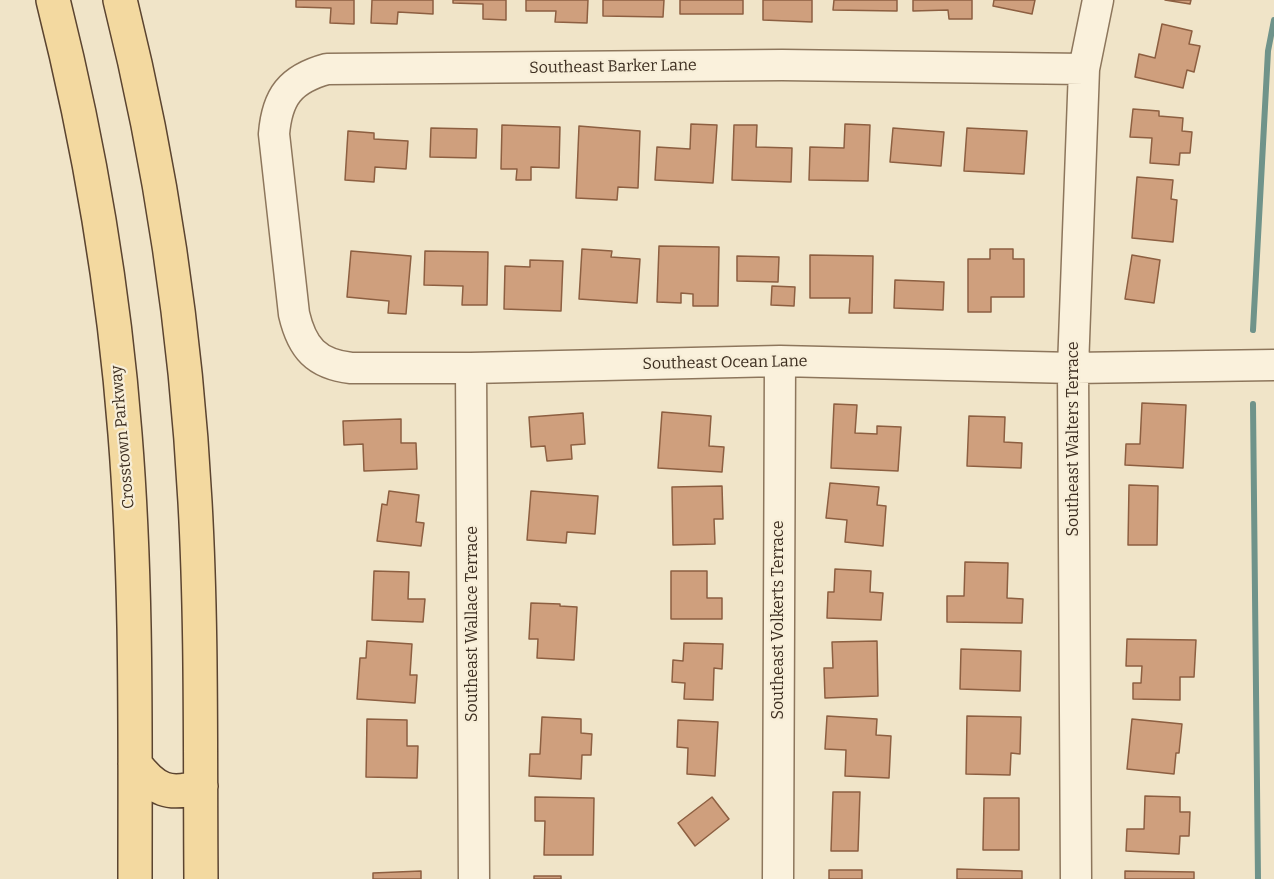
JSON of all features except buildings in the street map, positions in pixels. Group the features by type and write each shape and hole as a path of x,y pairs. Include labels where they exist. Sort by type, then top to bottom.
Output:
{"main road":[{"name":"Crosstown Parkway","path":"52,0 79,117 94,197 125,433 132,554 135,879"},
{"path":"120,0 142,92 166,230 186,389 195,502 200,610 201,879"},
{"path":"135,764 147,780 160,789 174,792 187,791 201,786"}],"street":[{"name":"Southeast Walters Terrace","path":"1076,879 1073,368 1084,69 1098,0"},
{"name":"Southeast Barker Lane","path":"285,226 274,135 275,117 282,98 296,83 310,74 327,69 770,65 1084,69"},
{"name":"Southeast Ocean Lane","path":"285,226 294,314 299,334 309,349 322,360 351,368 471,368 780,361 1073,368 1274,365"},
{"name":"Southeast Volkerts Terrace","path":"778,879 780,361"},
{"name":"Southeast Wallace Terrace","path":"471,368 474,879"}],"waterway":[{"path":"1253,330 1268,51 1274,20"},
{"path":"1253,404 1258,879"}]}
